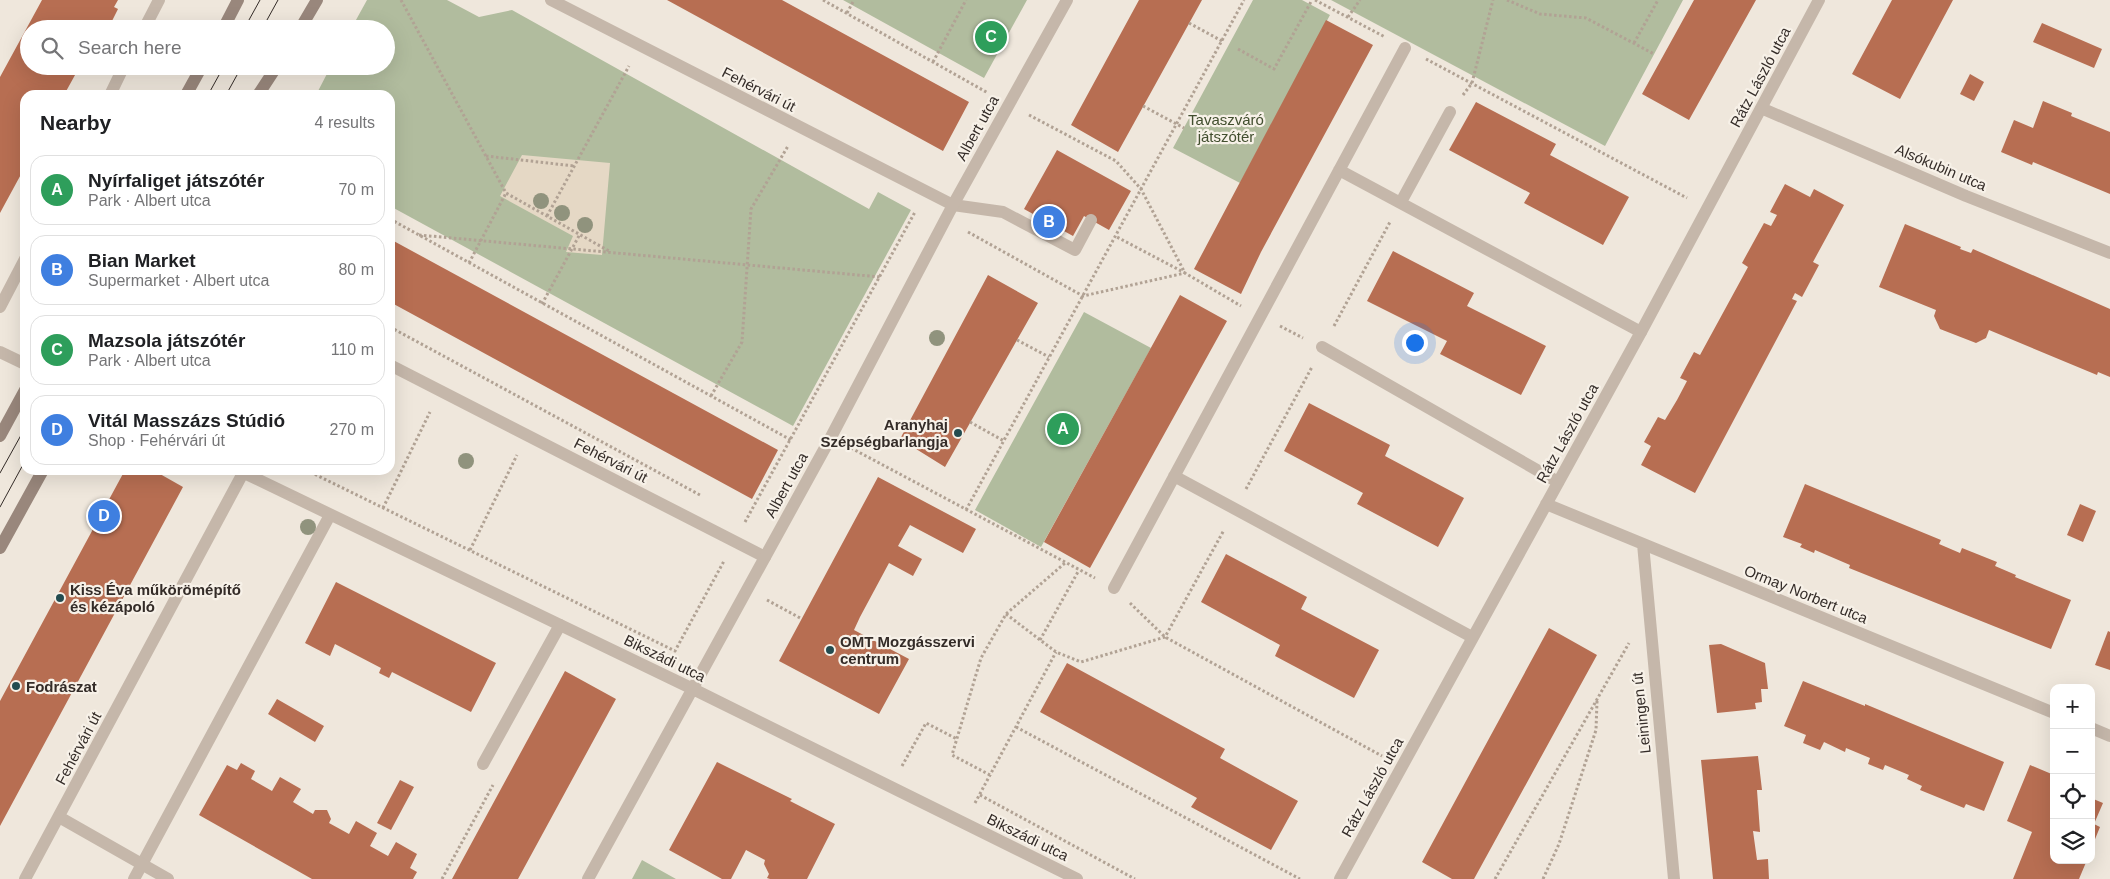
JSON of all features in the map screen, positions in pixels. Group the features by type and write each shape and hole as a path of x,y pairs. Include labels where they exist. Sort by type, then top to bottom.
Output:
{"street":[{"path":"149,20 159,0"},
{"path":"228,20 238,0"},
{"path":"305,20 317,0"},
{"name":"Fehérvári út","path":"551,0 953,205 1003,212 1075,250 1091,220"},
{"name":"Albert utca","path":"588,879 765,557 1008,104 1067,0"},
{"name":"Rátz László utca","path":"1340,879 1641,332 1819,0"},
{"path":"1114,588 1405,48"},
{"path":"112,90 120,75"},
{"path":"189,90 197,75"},
{"path":"261,90 271,75"},
{"name":"Alsókubin utca","path":"1761,108 1966,196 2110,253"},
{"path":"1401,202 1450,112"},
{"path":"1339,170 1641,332"},
{"path":"0,307 20,269"},
{"path":"1322,347 1558,482"},
{"path":"0,352 20,362"},
{"name":"Fehérvári út","path":"395,368 765,557"},
{"path":"0,436 20,399"},
{"path":"0,548 40,475"},
{"name":"Fehérvári út","path":"25,879 239,475"},
{"name":"Bikszádi utca","path":"249,475 693,689 1077,879"},
{"path":"1174,476 1472,637"},
{"name":"Ormay Norbert utca","path":"1546,504 2050,711"},
{"path":"134,879 330,514"},
{"name":"Leiningen út","path":"1642,544 1674,879"},
{"path":"483,764 560,625"},
{"path":"2093,729 2110,736"},
{"path":"59,817 168,879"}],"path":[{"path":"401,0 506,193 612,253"},
{"path":"823,0 1008,104 1116,161 1141,189 1184,273 1115,236"},
{"path":"847,13 854,0"},
{"path":"933,62 966,0"},
{"path":"966,510 1244,0"},
{"path":"1238,50 1274,69 1314,0 1708,209"},
{"path":"1348,17 1360,0"},
{"path":"1450,112 1472,83 1493,0"},
{"path":"1507,0 1540,14 1586,18 1654,54"},
{"path":"1634,43 1658,0"},
{"path":"1189,23 1222,41"},
{"path":"547,216 640,46"},
{"path":"1143,106 1184,128"},
{"path":"711,396 742,342 751,209 799,128"},
{"path":"485,156 574,166"},
{"path":"469,263 506,193"},
{"path":"1006,614 1056,652 1081,662 1166,637 1401,202"},
{"path":"395,222 791,440"},
{"path":"542,304 580,234"},
{"path":"419,235 880,277"},
{"path":"1189,276 1246,309"},
{"path":"395,330 703,496"},
{"path":"1016,340 1049,357"},
{"path":"383,508 441,391"},
{"path":"970,422 1004,441"},
{"path":"470,550 527,435"},
{"path":"738,515 746,520"},
{"path":"990,775 952,756 981,658 1006,614 1065,563"},
{"path":"1040,640 1079,570"},
{"path":"747,589 802,619"},
{"path":"1495,879 1647,610"},
{"path":"964,824 1056,652"},
{"path":"1543,879 1559,844 1596,730 1597,700"},
{"path":"890,787 926,723 957,739"},
{"path":"1016,727 1300,879"},
{"path":"442,879 494,783 483,764"},
{"path":"979,795 1135,879"}],"green space":[{"path":"367,0 447,0 479,17 512,10 869,209 878,192 911,210 793,426 395,209 395,90 319,90 326,75 395,75 395,20 356,20"},
{"path":"843,0 1027,0 984,78"},
{"name":"Tavaszváró játszótér","path":"1253,0 1302,0 1330,15 1240,183 1173,148"},
{"path":"1331,0 1683,0 1605,146"},
{"path":"1084,312 1151,348 1041,547 975,510"},
{"path":"642,860 676,879 632,879"}],"shaded area":[{"path":"522,155 610,163 602,255 566,252 573,236 500,196"}],"building":[{"path":"42,0 118,0 114,7 118,9 112,20 31,20"},
{"path":"667,0 782,0 969,102 943,151"},
{"path":"1139,0 1202,0 1118,152 1071,125"},
{"path":"1694,0 1756,0 1689,120 1642,94"},
{"path":"1892,0 1953,0 1900,99 1852,74"},
{"path":"1326,20 1373,45 1261,252 1241,294 1194,269"},
{"path":"2042,23 2102,49 2094,68 2033,42"},
{"path":"20,40 20,75 75,75 67,90 20,90 20,176 0,213 0,77"},
{"path":"1970,74 1984,82 1974,101 1960,94"},
{"path":"2043,101 2072,113 2071,116 2110,132 2110,194 2033,162 2032,165 2001,152 2014,120 2033,128"},
{"path":"1476,102 1556,144 1550,155 1629,197 1603,245 1524,203 1530,193 1449,150"},
{"path":"1057,150 1131,191 1109,230 1084,216 1073,236 1024,209"},
{"path":"1785,184 1810,197 1814,189 1844,205 1813,262 1819,265 1802,297 1795,293 1792,299 1797,301 1695,493 1641,465 1651,446 1644,442 1658,417 1665,420 1677,400 1687,381 1680,378 1694,352 1700,355 1748,267 1742,263 1764,223 1771,226 1777,215 1770,212"},
{"path":"1905,224 1961,247 1960,249 1971,253 1973,249 2110,309 2110,377 2098,372 2097,375 1989,330 1986,338 1976,343 1940,329 1934,316 1936,310 1879,287"},
{"path":"395,242 778,450 752,499 395,305"},
{"path":"1393,251 1474,293 1467,306 1546,346 1521,395 1440,354 1447,341 1367,301"},
{"path":"988,275 1038,303 945,467 900,439"},
{"path":"1180,295 1227,321 1090,568 1044,542"},
{"path":"1309,403 1390,445 1385,456 1464,498 1438,547 1357,504 1363,493 1284,451"},
{"path":"122,475 162,475 183,487 0,826 0,701"},
{"path":"878,477 976,529 963,553 910,525 898,546 922,559 913,576 889,563 860,617 854,630 909,659 879,714 779,661"},
{"path":"1805,484 1941,540 1939,544 1960,553 1962,548 1997,562 1995,566 2016,575 2015,577 2071,600 2051,649 1849,568 1850,565 1815,550 1814,553 1800,547 1802,544 1783,537"},
{"path":"2080,504 2096,511 2083,542 2067,535"},
{"path":"1226,554 1307,597 1301,609 1379,650 1354,698 1275,656 1280,645 1201,602"},
{"path":"336,582 496,663 471,712 392,672 389,678 379,673 381,668 335,644 330,656 305,643"},
{"path":"1549,628 1597,655 1474,879 1452,879 1422,862"},
{"path":"2108,631 2110,632 2110,670 2095,665"},
{"path":"1721,644 1765,663 1768,689 1761,689 1762,702 1755,703 1756,709 1717,713 1709,645"},
{"path":"1067,663 1225,749 1220,758 1298,801 1271,850 1191,807 1197,798 1040,712"},
{"path":"565,671 616,699 518,879 452,879"},
{"path":"1803,681 1865,706 1865,704 2004,762 1984,811 1966,804 1964,808 1920,790 1922,786 1907,779 1909,775 1885,765 1883,770 1868,764 1870,758 1846,748 1845,752 1824,742 1820,750 1803,743 1806,735 1784,726"},
{"path":"277,699 324,726 315,742 268,714"},
{"path":"1758,756 1762,790 1757,790 1760,832 1753,831 1757,860 1768,859 1769,879 1713,879 1701,760"},
{"path":"717,762 792,799 790,801 835,824 807,879 767,878 769,874 764,864 765,860 746,850 731,879 722,879 669,850"},
{"path":"241,763 255,771 251,779 272,791 280,777 301,789 293,802 313,814 315,810 327,810 331,819 329,823 349,834 356,821 377,833 370,846 388,856 396,842 417,854 410,868 417,872 413,879 312,879 199,815 227,765 237,770"},
{"path":"2030,765 2050,773 2050,864 2085,864 2079,879 2013,879 2032,832 2007,821"},
{"path":"400,780 414,787 391,830 377,823"},
{"path":"2095,800 2103,803 2095,822"},
{"path":"2095,824 2100,827 2095,839"}],"tram line":[{"path":"249,20 260,0"},
{"path":"267,20 278,0"},
{"path":"211,90 219,75"},
{"path":"229,90 237,75"},
{"path":"0,473 20,437"},
{"path":"0,507 20,470"}],"place":[{"name":"Mazsola játszótér","path":"991,37"},
{"name":"Bian Market","path":"1049,222"},
{"name":"Nyírfaliget játszótér","path":"1063,429"},
{"name":"Aranyhaj Szépségbarlangja","path":"958,433"},
{"name":"Vitál Masszázs Stúdió","path":"104,516"},
{"name":"Kiss Éva műkörömépítő és kézápoló","path":"60,598"},
{"name":"OMT Mozgásszervi centrum","path":"830,650"},
{"name":"Fodrászat","path":"16,686"}]}
